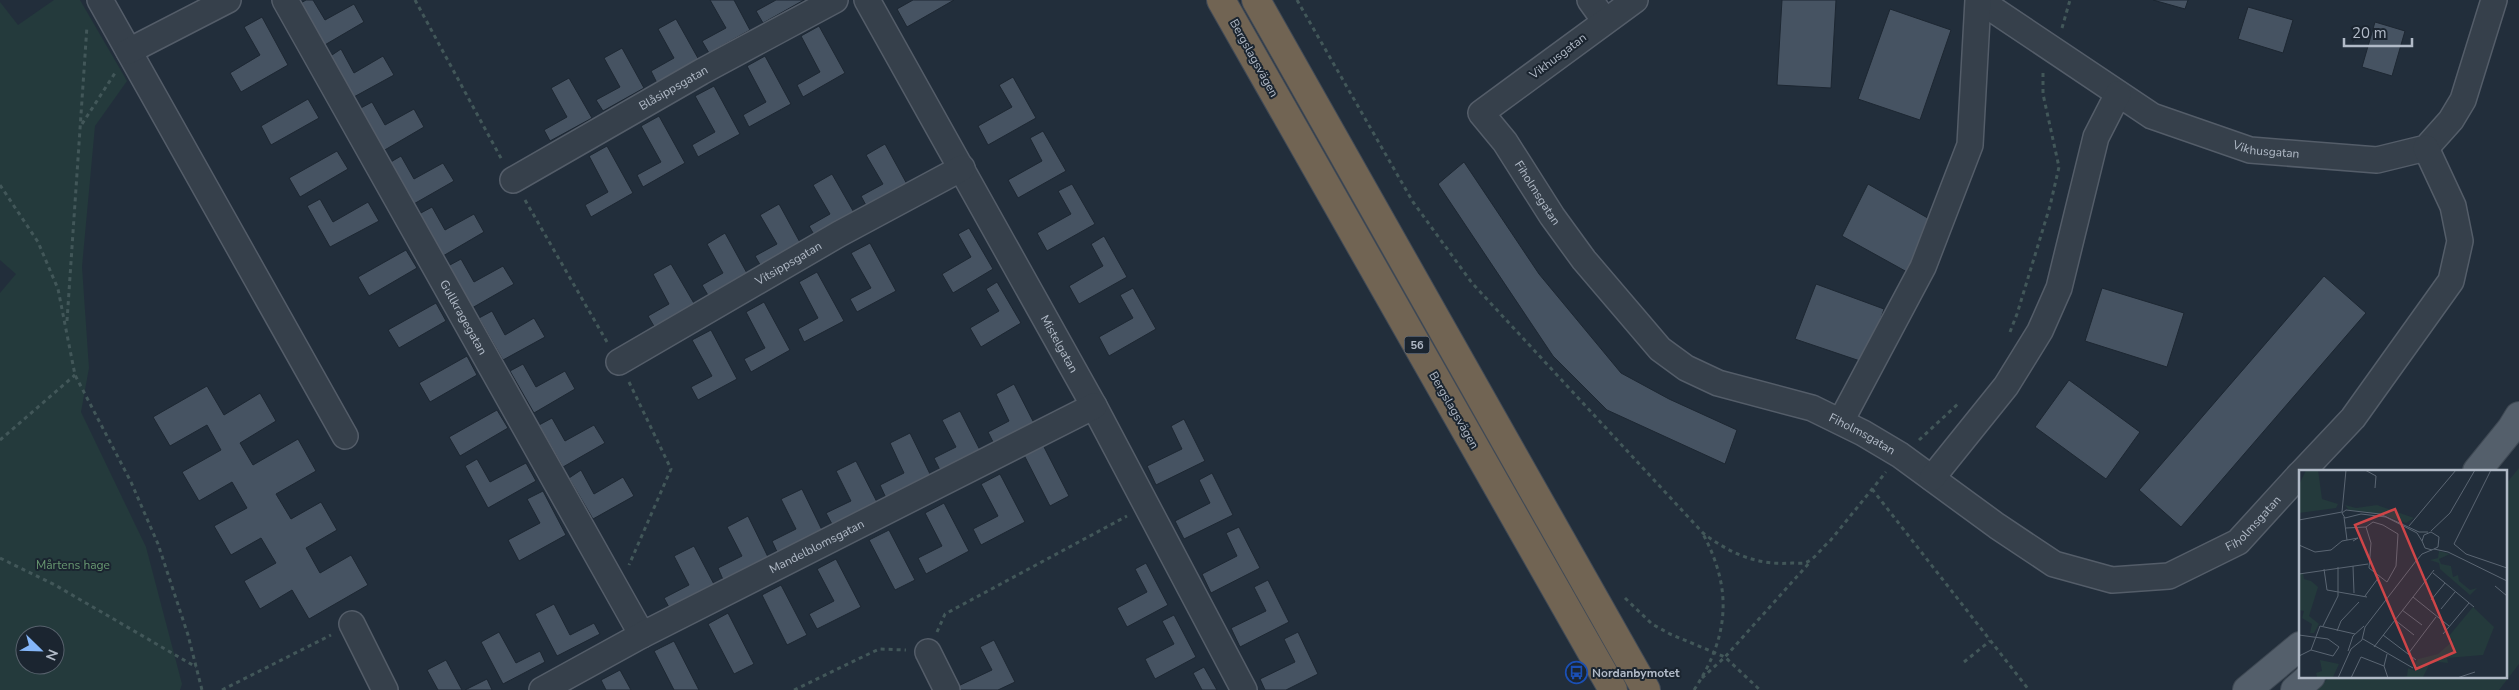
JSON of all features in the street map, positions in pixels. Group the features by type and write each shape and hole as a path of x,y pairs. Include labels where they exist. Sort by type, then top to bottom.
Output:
{"highway":[{"name":"Bergslagsvägen","path":"1221,0 1613,690"},
{"name":"56","path":"1256,0 1646,690"}],"main road":[{"path":"2478,470 2511,429 2519,416"},
{"path":"2503,470 2519,449"},
{"path":"2247,690 2299,647"},
{"path":"2295,690 2309,678"}],"street":[{"path":"130,51 228,0"},
{"name":"Gullkragegatan","path":"286,0 642,635"},
{"name":"Blåsippsgatan","path":"513,180 701,72 835,0"},
{"name":"Mistelgatan","path":"867,0 1094,406 1244,690"},
{"path":"1590,0 1605,21"},
{"name":"Vikhusgatan","path":"1481,113 1635,0"},
{"path":"1841,421 1922,267 1970,145 1978,0"},
{"name":"Vikhusgatan","path":"1978,0 2152,116 2250,150 2377,160 2426,148"},
{"path":"2304,470 2353,418 2451,281 2460,241 2453,206 2426,148 2451,120 2463,100 2494,0"},
{"path":"94,10 130,51 345,436"},
{"path":"1932,478 2006,386 2040,331 2059,288 2096,137 2118,94"},
{"name":"Fiholmsgatan","path":"1481,113 1505,142 1552,216 1584,260 1660,349 1686,368 1718,383 1812,408 1841,421 1900,455 1997,526 2054,564 2112,580 2169,576 2238,542 2299,475"},
{"name":"Vitsippsgatan","path":"619,362 839,234 962,168"},
{"name":"Mandelblomsgatan","path":"542,690 642,635 1094,406"},
{"path":"352,624 386,690"},
{"path":"928,652 947,690"}],"path":[{"path":"415,0 513,180 619,362 671,469 617,591"},
{"path":"1297,0 1413,202 1472,283 1703,533 1720,546 1741,556 1783,564 1807,562 1830,541"},
{"path":"2006,340 2017,314 2050,206 2059,168 2043,94 2043,69 2055,52 2070,0"},
{"path":"66,326 81,125 94,10"},
{"path":"81,125 130,51"},
{"path":"0,185 38,242 58,289 75,375 131,482 158,544 203,690"},
{"path":"0,440 75,375"},
{"path":"1702,678 1725,656 1830,541 1900,455 1948,415 1961,401"},
{"path":"1872,490 2029,690"},
{"path":"794,690 879,649 928,652 945,614 1147,506"},
{"path":"1694,690 1715,652 1724,611 1723,588 1716,559 1703,533"},
{"path":"0,558 55,585 197,668"},
{"path":"1625,598 1652,624 1670,634 1725,656 1760,690"},
{"path":"222,690 352,624"},
{"path":"1964,662 1990,641"}],"green space":[{"name":"Mårtens hage","path":"54,0 80,0 127,81 95,126 82,267 89,368 81,412 146,547 182,684 180,690 0,690 0,293 16,274 0,260 0,2 18,25"},
{"path":"2519,468 2519,664 2499,690 2317,690 2328,678 2506,678 2506,484"}],"building":[{"path":"306,0 313,0 325,20 354,4 364,22 323,46 299,4"},
{"path":"710,0 734,0 750,30 709,53 702,41 726,28"},
{"path":"776,0 804,0 763,23 756,11"},
{"path":"913,0 954,0 907,27 897,9"},
{"path":"1782,0 1836,0 1831,88 1777,85"},
{"path":"2153,0 2188,0 2185,9"},
{"path":"2248,7 2293,20 2283,53 2238,39"},
{"path":"1890,9 1951,30 1920,120 1858,99"},
{"path":"262,17 288,65 241,92 230,73 260,55 244,27"},
{"path":"676,19 699,60 657,83 651,71 674,58 658,29"},
{"path":"2375,22 2405,31 2392,76 2362,67"},
{"path":"819,26 845,73 803,97 797,85 820,72 801,36"},
{"path":"622,48 644,88 603,111 596,100 620,87 604,58"},
{"path":"341,49 354,73 383,56 394,75 352,98 329,57"},
{"path":"765,56 791,104 749,127 743,115 766,102 747,66"},
{"path":"1013,77 1036,118 988,145 978,126 1012,107 999,85"},
{"path":"569,78 592,118 550,141 544,130 567,117 551,88"},
{"path":"714,86 740,134 698,157 692,145 715,132 695,96"},
{"path":"308,99 319,118 271,145 261,126"},
{"path":"372,102 385,125 414,109 424,127 383,151 359,109"},
{"path":"659,116 685,163 643,187 637,175 661,162 641,126"},
{"path":"1043,131 1066,171 1018,198 1008,180 1042,161 1030,138"},
{"path":"885,144 908,186 868,209 861,196 883,184 866,155"},
{"path":"607,146 633,193 591,217 585,205 608,192 589,156"},
{"path":"337,151 348,169 300,197 289,178"},
{"path":"401,156 414,179 443,163 454,181 412,205 389,163"},
{"path":"1464,162 1539,274 1621,373 1669,399 1737,430 1725,464 1607,410 1553,356 1438,184"},
{"path":"832,174 856,216 816,238 809,226 830,214 813,185"},
{"path":"1072,184 1095,224 1047,251 1037,233 1071,214 1058,191"},
{"path":"1868,184 1933,221 1907,272 1842,236"},
{"path":"320,199 333,222 368,202 379,221 330,247 307,206"},
{"path":"779,204 802,246 762,268 755,256 777,244 760,215"},
{"path":"432,207 445,230 474,214 484,232 443,256 419,214"},
{"path":"969,228 993,269 953,293 942,274 971,257 958,234"},
{"path":"725,233 748,275 709,297 702,285 723,273 707,244"},
{"path":"1104,236 1127,277 1079,304 1069,286 1103,266 1091,244"},
{"path":"870,243 896,291 857,312 850,299 871,288 851,253"},
{"path":"406,250 417,268 369,296 358,277"},
{"path":"461,259 474,282 503,266 514,284 472,308 448,266"},
{"path":"671,264 695,305 655,328 648,316 669,304 653,274"},
{"path":"817,272 844,321 804,342 798,329 818,318 799,282"},
{"path":"2324,276 2366,313 2181,527 2139,490"},
{"path":"997,282 1021,323 981,347 970,328 999,311 986,289"},
{"path":"1816,284 1884,309 1866,363 1795,339"},
{"path":"1133,288 1156,329 1109,356 1099,337 1133,318 1120,295"},
{"path":"2102,288 2184,313 2167,367 2085,341"},
{"path":"764,302 790,350 751,372 744,359 765,348 746,312"},
{"path":"436,303 446,321 399,348 388,330"},
{"path":"492,311 505,335 534,318 545,337 503,360 479,318"},
{"path":"711,330 737,379 698,400 691,387 712,376 692,340"},
{"path":"467,356 477,375 430,402 419,383"},
{"path":"523,364 536,387 565,371 575,389 534,413 510,371"},
{"path":"2069,380 2140,432 2106,479 2035,427"},
{"path":"1014,384 1035,425 995,446 988,432 1009,421 996,394"},
{"path":"207,386 224,415 260,393 276,421 240,443 253,465 298,439 316,471 276,494 291,519 321,502 337,530 306,548 320,573 351,555 368,585 309,619 292,590 260,609 244,581 276,563 261,538 231,555 214,526 247,508 232,482 199,501 182,472 221,450 207,425 170,446 153,417"},
{"path":"497,410 508,428 460,456 449,437"},
{"path":"960,411 981,452 941,472 934,458 956,447 942,420"},
{"path":"552,418 565,441 594,425 605,443 563,467 539,425"},
{"path":"1184,419 1205,461 1156,485 1147,466 1182,449 1171,426"},
{"path":"910,433 931,476 886,498 880,485 904,473 890,443"},
{"path":"1043,445 1069,496 1050,506 1024,455"},
{"path":"477,459 490,482 526,463 536,481 488,508 465,466"},
{"path":"856,461 878,504 833,526 826,513 851,501 836,471"},
{"path":"581,470 594,494 623,477 634,496 593,519 569,478"},
{"path":"1212,473 1233,515 1184,539 1175,521 1210,503 1199,480"},
{"path":"1000,474 1025,522 981,545 973,529 998,516 981,484"},
{"path":"802,489 823,532 778,554 772,541 796,529 781,499"},
{"path":"543,491 566,535 519,561 508,540 540,523 527,499"},
{"path":"944,503 969,551 926,574 918,558 942,546 925,513"},
{"path":"748,516 769,559 724,582 718,568 742,556 727,527"},
{"path":"1239,527 1260,568 1211,593 1202,574 1237,556 1226,533"},
{"path":"889,530 915,580 895,590 869,540"},
{"path":"694,546 716,588 671,611 664,598 689,585 674,556"},
{"path":"836,559 861,607 817,629 809,614 834,601 817,569"},
{"path":"1146,563 1168,605 1127,627 1117,608 1147,592 1135,569"},
{"path":"1268,580 1289,622 1240,647 1231,628 1266,611 1254,587"},
{"path":"781,585 807,635 787,645 762,595"},
{"path":"554,604 570,635 594,623 600,634 557,656 535,614"},
{"path":"728,613 754,664 734,674 708,624"},
{"path":"1174,615 1196,657 1155,679 1145,659 1174,644 1162,621"},
{"path":"499,632 516,663 540,651 545,662 503,684 481,642"},
{"path":"1298,632 1318,674 1286,690 1265,690 1260,679 1295,662 1284,639"},
{"path":"994,640 1015,682 998,690 957,690 956,687 992,670 980,647"},
{"path":"674,641 699,690 674,690 654,651"},
{"path":"446,660 462,690 438,690 427,670"},
{"path":"1204,667 1217,690 1202,690 1193,673"},
{"path":"620,670 631,690 606,690 601,680"},
{"path":"487,679 492,690 465,690"}],"place":[{"name":"Nordanbymotet","path":"1576,673"}]}
